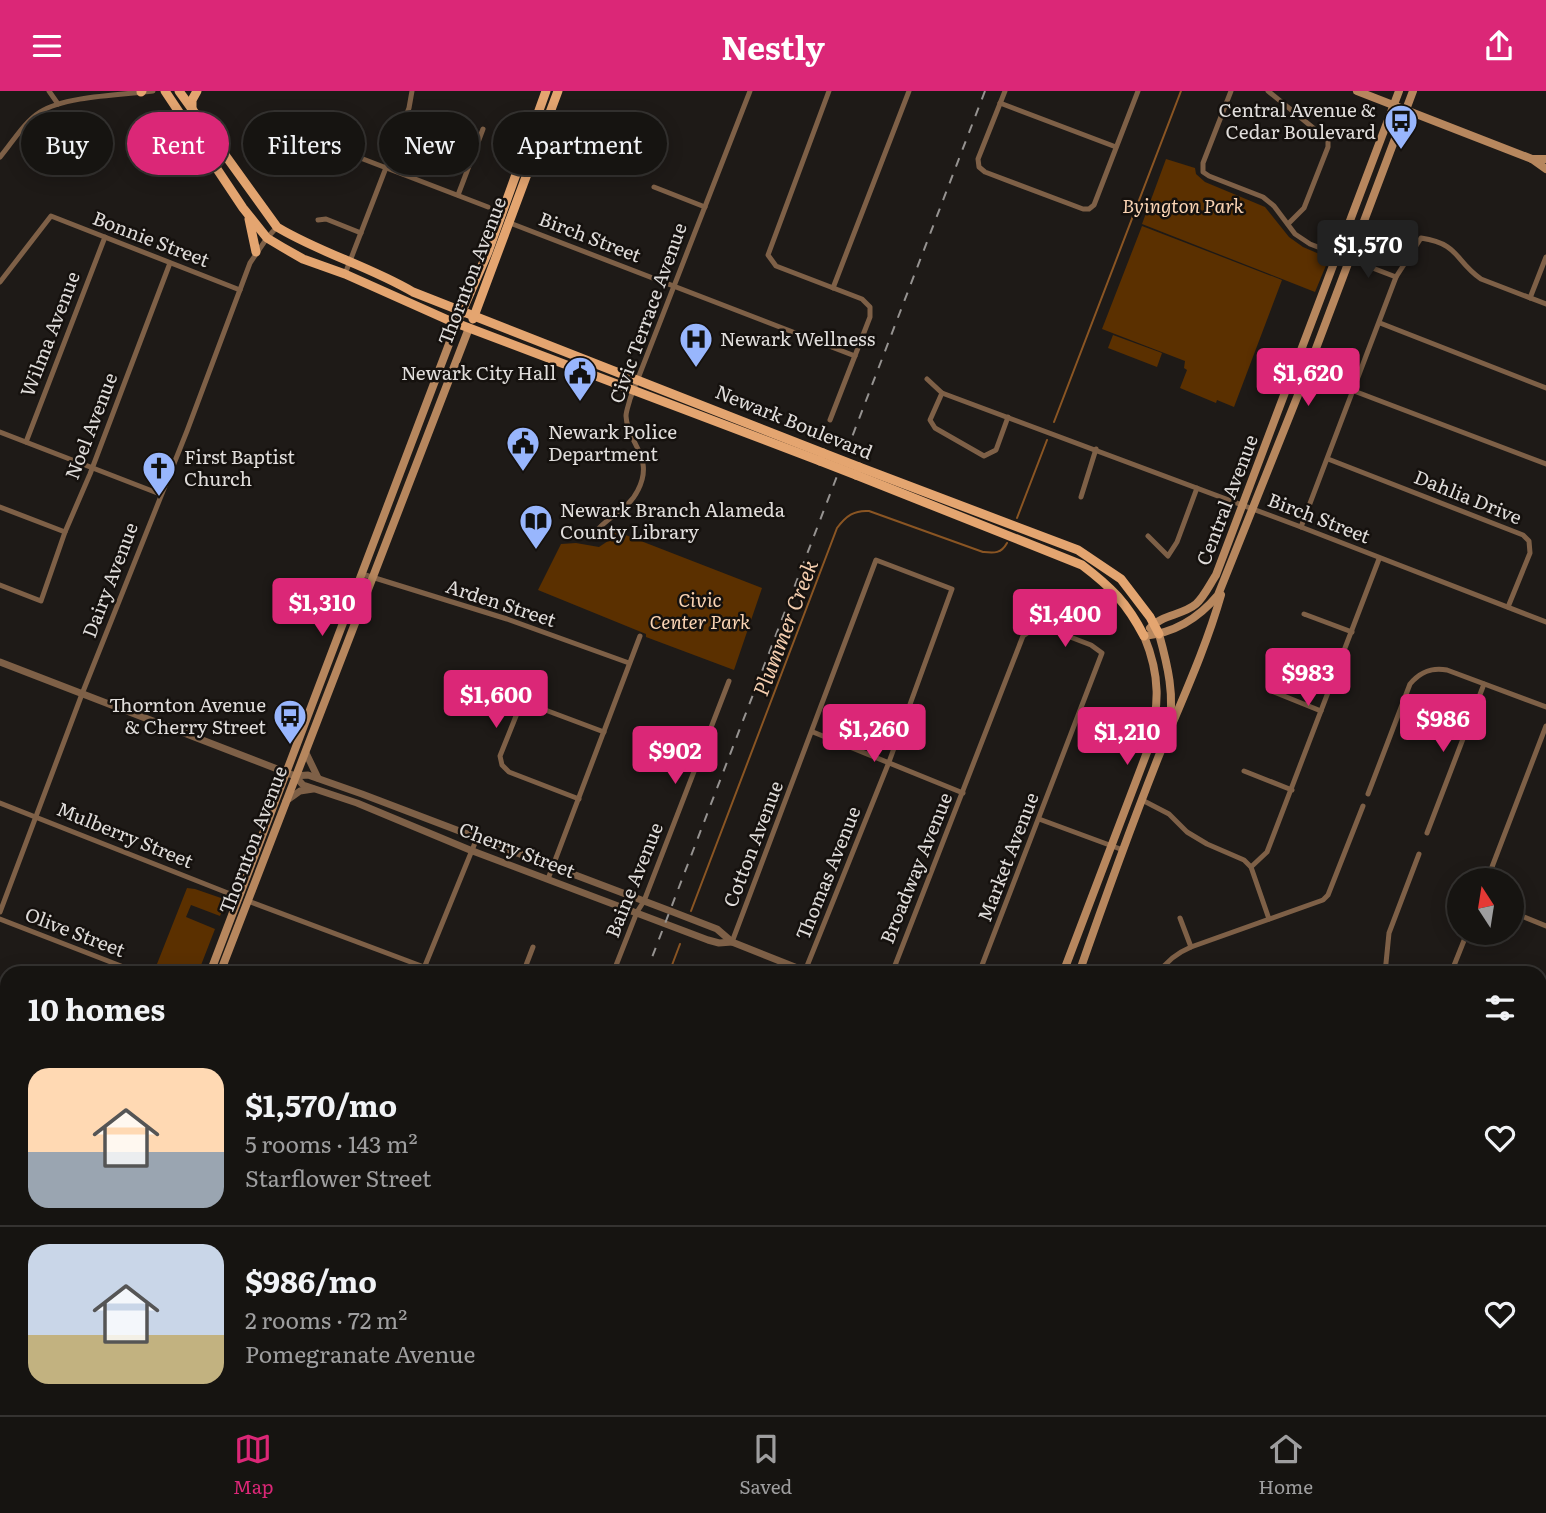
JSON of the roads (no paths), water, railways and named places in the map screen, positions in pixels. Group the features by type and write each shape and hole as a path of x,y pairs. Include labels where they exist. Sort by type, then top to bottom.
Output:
{"main road":[{"name":"Newark Boulevard","path":"164,91 267,238 303,259 345,274 469,328 633,391 822,457"},
{"name":"Newark Boulevard","path":"179,91 277,227 297,239 351,261 413,292 638,380 822,457 1078,550 1121,579 1154,623 1168,668 1170,722 1160,754"},
{"path":"192,110 192,100 197,91"},
{"name":"Thornton Avenue","path":"213,966 457,323 503,211 546,91"},
{"name":"Thornton Avenue","path":"223,966 475,316 558,91"},
{"path":"1357,91 1532,159 1546,169"},
{"name":"Central Avenue","path":"1154,623 1180,614 1198,603 1216,575 1399,91"},
{"name":"Central Avenue","path":"1144,636 1159,635 1193,620 1207,609 1218,595 1413,91"},
{"path":"1532,159 1546,159"},
{"path":"248,214 256,252"},
{"name":"Newark Boulevard","path":"858,471 1082,565 1112,588 1144,636"},
{"path":"1082,966 1142,800 1175,723 1226,578"},
{"path":"1066,966 1149,747 1157,714 1157,673 1144,636 1154,623"},
{"path":"1131,796 1142,800"}],"street":[{"path":"49,91 58,104"},
{"path":"0,157 35,116 58,104 153,91"},
{"path":"408,112 412,91"},
{"name":"Civic Terrace Avenue","path":"595,533 600,526 620,513 638,492 643,463 626,415 673,286 750,91"},
{"path":"829,91 768,255 776,266 862,299 870,307 870,317 830,420"},
{"path":"833,288 909,91"},
{"path":"1005,91 978,159 979,167 997,177 1083,209 1090,209 1094,205 1138,91"},
{"path":"1231,91 1203,163 1203,172 1263,197 1274,206 1296,234 1310,244 1396,277"},
{"path":"1268,91 1328,140 1328,147 1304,208 1288,224"},
{"path":"1000,103 1116,147"},
{"path":"457,195 483,129"},
{"path":"345,274 383,175"},
{"path":"406,175 488,207"},
{"path":"654,187 705,207"},
{"path":"503,211 510,223"},
{"name":"Bonnie Street","path":"0,282 51,216 240,290"},
{"path":"318,220 326,219 361,233"},
{"name":"Birch Street","path":"510,223 855,356"},
{"name":"Dairy Avenue","path":"0,912 240,290 256,252 277,227"},
{"name":"Wilma Avenue","path":"26,442 104,237"},
{"path":"1301,527 1396,277 1420,238 1452,249 1481,279 1546,304"},
{"path":"1530,298 1546,257"},
{"name":"Noel Avenue","path":"0,585 41,601 65,532 170,263"},
{"path":"1380,323 1546,388"},
{"name":"Birch Street","path":"927,379 943,393 1546,622"},
{"path":"1354,391 1546,464"},
{"path":"943,393 930,420 935,428 984,456 996,450 1009,417"},
{"path":"0,432 160,494"},
{"path":"1081,497 1096,449"},
{"name":"Dahlia Drive","path":"1328,459 1523,535 1529,541 1530,553 1508,607"},
{"path":"1148,536 1168,556 1177,542 1197,488"},
{"path":"0,507 65,532"},
{"path":"1251,867 1267,852 1380,559"},
{"name":"Cotton Avenue","path":"732,942 876,561 952,589"},
{"name":"Arden Street","path":"362,574 506,619 629,663"},
{"name":"Thomas Avenue","path":"809,966 952,589"},
{"path":"1037,601 1039,625"},
{"path":"1304,614 1352,632"},
{"name":"Market Avenue","path":"982,966 1102,653 1091,645 1039,625"},
{"name":"Broadway Avenue","path":"895,966 1023,636 1039,625"},
{"path":"548,879 640,636"},
{"name":"Cherry Street","path":"0,661 295,776 308,775 717,929 732,942 792,966"},
{"path":"1367,794 1410,684 1424,672 1440,669 1546,707"},
{"name":"Baine Avenue","path":"616,966 730,681"},
{"path":"1427,833 1483,684"},
{"path":"1274,692 1321,711"},
{"path":"579,799 509,772 502,765 499,756 518,711 532,705 604,731"},
{"path":"1080,713 1099,719"},
{"path":"1492,868 1546,726"},
{"path":"813,732 963,793"},
{"path":"306,753 318,779"},
{"path":"1244,771 1292,790"},
{"name":"Cherry Street","path":"295,776 303,785 381,813 470,850 719,943 732,942"},
{"path":"286,802 300,791 315,789"},
{"path":"1142,800 1169,814 1186,832 1236,855 1251,867 1269,919"},
{"name":"Mulberry Street","path":"0,803 238,897"},
{"path":"381,813 384,803"},
{"path":"1163,966 1177,953 1191,947 1323,900 1328,895 1363,806"},
{"path":"1039,819 1123,850"},
{"path":"425,966 477,838"},
{"path":"1386,966 1389,933 1419,854"},
{"path":"248,901 413,966"},
{"path":"1524,917 1546,926"},
{"path":"1180,918 1191,947"},
{"name":"Olive Street","path":"0,919 121,966"},
{"path":"1454,966 1462,945"},
{"path":"526,966 533,947"}],"waterway":[{"name":"Plummer Creek","path":"1054,422 1181,91"},
{"name":"Plummer Creek","path":"1017,518 1047,440"},
{"name":"Plummer Creek","path":"691,911 840,524 855,513 869,511 983,552 997,552 1007,543"},
{"name":"Plummer Creek","path":"672,966 680,944"}],"railway":[{"path":"649,966 985,91"}],"place":[{"name":"Central Avenue & Cedar Boulevard","path":"1401,151"},
{"name":"Newark Wellness","path":"696,369"},
{"name":"Newark City Hall","path":"580,403"},
{"name":"Newark Police Department","path":"523,473"},
{"name":"First Baptist Church","path":"159,498"},
{"name":"Newark Branch Alameda County Library","path":"536,551"},
{"name":"Thornton Avenue & Cherry Street","path":"290,746"}],"park label":[{"name":"Byington Park","path":"1183,206"},
{"name":"Civic Center Park","path":"700,611"}]}
